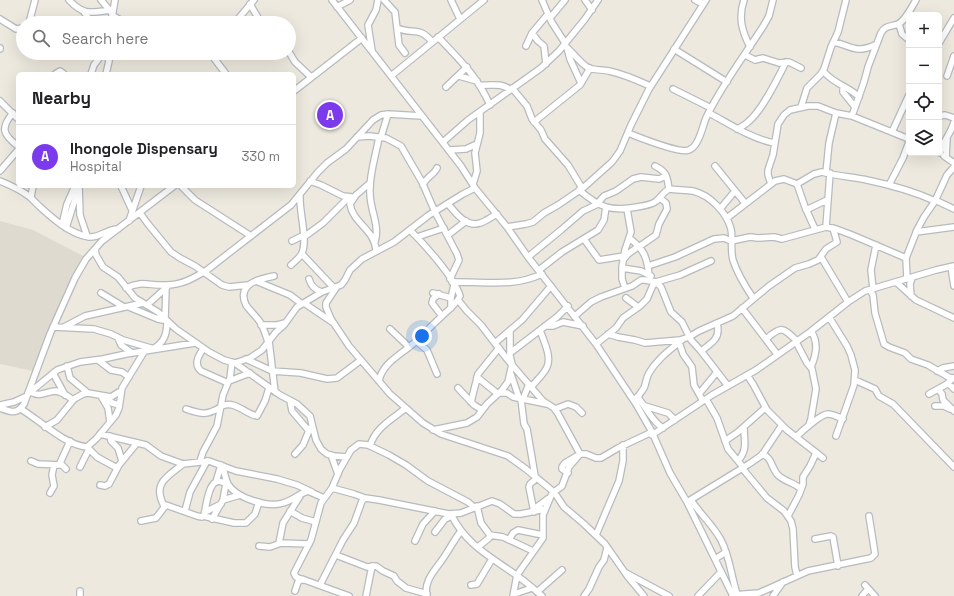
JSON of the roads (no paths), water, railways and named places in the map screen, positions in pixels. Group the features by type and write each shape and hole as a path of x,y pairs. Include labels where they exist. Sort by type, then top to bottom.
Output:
{"street":[{"path":"32,16 35,0"},
{"path":"69,0 87,16"},
{"path":"101,0 115,16"},
{"path":"111,13 115,0"},
{"path":"332,0 443,142 474,186 596,344 636,404 652,433 670,473 689,501 710,523 720,538 732,570 734,595"},
{"path":"372,51 368,25 376,10 378,0"},
{"path":"384,0 395,12 399,45 405,53"},
{"path":"451,0 460,20"},
{"path":"391,76 484,0"},
{"path":"542,0 565,45 581,83"},
{"path":"526,46 532,33 565,0"},
{"path":"585,0 592,10"},
{"path":"443,142 460,126 546,64 565,45 598,0"},
{"path":"507,227 533,222 544,212 558,205 581,189 612,162 620,151 630,125 650,86 704,2 695,0"},
{"path":"744,0 742,5 741,26 750,47"},
{"path":"628,133 676,150 684,152 690,150 696,144 710,110 764,25 773,0"},
{"path":"801,107 807,88 823,71 842,20 846,0"},
{"path":"852,116 875,45 883,29 899,24 909,13 916,0"},
{"path":"337,7 345,1"},
{"path":"240,16 252,2 257,16"},
{"path":"84,12 111,13"},
{"path":"942,38 954,18"},
{"path":"0,19 16,29"},
{"path":"899,24 902,34 906,37"},
{"path":"397,28 422,32 428,36 432,42"},
{"path":"532,33 544,46 546,64"},
{"path":"438,37 467,67 490,105"},
{"path":"296,89 362,38"},
{"path":"834,42 851,48 862,49 875,45"},
{"path":"565,45 586,66 590,68 618,73 650,86"},
{"path":"674,49 727,82"},
{"path":"862,49 873,53"},
{"path":"744,55 755,60 763,58 779,63 793,63 801,68"},
{"path":"947,76 954,56"},
{"path":"92,72 98,60"},
{"path":"107,72 108,60"},
{"path":"215,60 224,72"},
{"path":"294,60 311,77"},
{"path":"738,129 757,113 786,62"},
{"path":"446,87 467,67"},
{"path":"534,122 572,92 581,83 590,68"},
{"path":"823,71 832,80 854,92 859,97"},
{"path":"459,76 486,86 500,85 511,89 527,106 530,115 541,130 545,139 568,166 581,189 598,204 613,209 627,209 647,205 660,198 669,189"},
{"path":"843,87 843,92 855,107"},
{"path":"673,89 710,110 738,129 761,140 774,142"},
{"path":"0,101 16,117"},
{"path":"892,132 906,102"},
{"path":"771,184 768,170 778,124 784,115 790,110 801,107 818,106 836,114 852,116 906,138"},
{"path":"233,362 246,359 257,353 286,323 294,310 322,292 341,285 346,280 350,270 356,264 376,251 394,242 474,186 477,171 475,153 480,134 480,112"},
{"path":"12,113 4,123 2,129 4,133 16,144"},
{"path":"126,288 138,283 168,286 188,282 199,273 204,272 291,205 326,163 346,149 372,120 381,115 388,114 422,116"},
{"path":"376,251 375,242 377,227 370,200 370,183 380,137 388,114"},
{"path":"826,227 829,143 836,114"},
{"path":"942,116 954,118"},
{"path":"942,146 952,130 954,122"},
{"path":"357,137 386,138 401,146 423,185 459,260 452,282 451,308"},
{"path":"946,157 947,138"},
{"path":"449,150 466,149 477,144"},
{"path":"889,185 906,150"},
{"path":"0,171 16,152"},
{"path":"942,155 954,162"},
{"path":"0,162 8,161"},
{"path":"655,166 662,169 666,176 669,189"},
{"path":"715,166 745,204"},
{"path":"911,296 910,278 906,258 924,216 935,201 942,184 954,167"},
{"path":"423,185 426,179 434,174 437,168"},
{"path":"797,184 814,174 822,172 889,185 919,194 954,208"},
{"path":"528,256 583,211 598,204 604,196 616,191 633,179 641,177 659,180 666,176"},
{"path":"727,218 771,184 784,179 797,184 806,210 815,229"},
{"path":"0,181 16,188"},
{"path":"310,181 343,196 351,197"},
{"path":"292,241 304,236 323,223 351,197 370,183"},
{"path":"16,188 31,197 53,218 64,226 87,236 95,237 109,230 119,229"},
{"path":"31,197 33,188"},
{"path":"64,226 78,188"},
{"path":"78,188 80,216 87,236"},
{"path":"122,188 132,210"},
{"path":"129,221 140,188"},
{"path":"0,408 13,412 21,409 29,394 53,327 75,278 86,259 102,241 171,188"},
{"path":"183,188 195,200 251,236"},
{"path":"669,189 694,192 704,196 720,209 727,218 731,230 731,249 733,260 753,298"},
{"path":"720,209 735,191"},
{"path":"291,265 302,254 304,246 304,236 299,206 300,195"},
{"path":"351,197 351,210 375,242"},
{"path":"623,262 628,254 654,237 657,233 659,224 667,209 666,203 660,198"},
{"path":"806,210 827,200"},
{"path":"448,204 466,221 475,224 481,223 497,214"},
{"path":"452,282 469,281 509,283 526,280 540,272 562,252 598,230 602,226 606,207"},
{"path":"626,288 622,279 623,262 630,227 627,209"},
{"path":"140,213 171,252 195,266 222,285 229,287 248,285 274,276"},
{"path":"448,235 466,221"},
{"path":"643,280 648,270 655,264 675,257 714,239 724,238 731,241 750,237 774,237 782,239 826,227 833,228 906,258"},
{"path":"916,232 954,227"},
{"path":"417,237 444,228 457,229"},
{"path":"636,404 638,394 644,388 646,378 650,371 664,355 681,341 699,331 733,316 753,298 795,268 810,264 821,257 826,249 837,242 833,228"},
{"path":"380,381 382,371 451,308 458,300 460,295 437,260 410,230"},
{"path":"629,238 639,246 644,253 648,270 661,287 671,312 682,322 689,337 728,386"},
{"path":"584,239 599,260 617,258 639,271 648,270"},
{"path":"876,245 871,270 871,289 875,313 884,344 903,352 911,359 928,365 951,380 954,388"},
{"path":"95,249 96,255 102,267 118,277 135,298 204,349 224,360 233,362 269,388 307,412 312,422 316,440 321,449 331,456 339,458 347,457"},
{"path":"302,254 335,288"},
{"path":"821,257 848,302"},
{"path":"596,344 616,328 623,318 647,299 653,285 657,282 680,275 711,261"},
{"path":"514,595 517,575 533,551 542,541 543,515 549,498 553,492 562,486 569,468 580,455 586,454 596,458 601,458 623,445 663,428 705,400 747,375 797,341 848,302 865,291 953,267 954,286"},
{"path":"309,279 311,285 315,289 322,292"},
{"path":"575,316 591,302 601,296 626,288 643,280 657,282"},
{"path":"256,281 290,295 332,322"},
{"path":"896,282 911,296 926,306 954,318"},
{"path":"248,285 244,291 246,305 261,325 269,342 272,356 272,371 275,392"},
{"path":"64,327 85,316 145,304 168,286"},
{"path":"155,349 166,335 168,286"},
{"path":"495,343 531,311 551,286"},
{"path":"335,288 326,303 326,307 332,322 342,334 349,346 390,394 433,430 508,456 536,477 553,492 564,507 596,535 644,596"},
{"path":"101,293 127,307 158,319 166,320"},
{"path":"442,316 432,303 436,293 451,298"},
{"path":"626,298 638,307"},
{"path":"458,300 543,400 555,409 580,455"},
{"path":"510,353 568,306"},
{"path":"742,308 777,354"},
{"path":"829,317 851,355 855,370 855,380 836,436"},
{"path":"542,328 563,322 583,326"},
{"path":"261,325 277,325 286,323"},
{"path":"701,351 711,344 718,335 719,330 717,324"},
{"path":"53,327 94,329 155,349"},
{"path":"521,399 530,385 547,367 548,355 542,328"},
{"path":"390,329 408,347"},
{"path":"766,338 776,331 784,330 797,341 807,363 811,367"},
{"path":"433,430 467,423 477,417 508,382 512,364 510,353 510,331"},
{"path":"809,425 816,392 811,367 817,345 815,336 811,331"},
{"path":"608,334 646,343 681,341"},
{"path":"118,338 122,345 133,353 137,364"},
{"path":"416,341 427,350 437,374"},
{"path":"681,341 683,354 692,367 692,379 699,394 717,418 728,449 766,498 788,516 793,529 795,567 797,575"},
{"path":"0,405 14,402 29,394 53,374 67,366 80,362 195,343"},
{"path":"471,402 477,378 481,370 499,348"},
{"path":"204,349 198,356 197,364 200,371 229,382 250,373"},
{"path":"80,467 88,448 118,411 121,392 144,352"},
{"path":"246,359 272,371 300,373 331,379 337,378 361,360"},
{"path":"98,360 112,370 122,372 129,377"},
{"path":"200,461 219,419 223,405 223,395 229,382 233,362"},
{"path":"67,366 70,378 88,393"},
{"path":"937,371 942,368 954,366"},
{"path":"699,394 717,372"},
{"path":"511,373 521,399 524,424 527,429 536,477"},
{"path":"53,374 65,395"},
{"path":"747,375 766,408 782,425 823,458"},
{"path":"477,378 498,393 507,393 521,399 548,404"},
{"path":"855,380 875,389 880,396 893,404 954,467"},
{"path":"929,394 951,380"},
{"path":"186,409 204,414 209,413 223,405 237,406 256,416 265,401 269,388"},
{"path":"458,388 471,402 482,410"},
{"path":"938,389 942,394 943,400 954,411"},
{"path":"29,394 40,395 56,391 73,400"},
{"path":"45,427 56,420 73,400 83,394 88,393 113,397 117,393 121,392"},
{"path":"104,396 112,403 119,405"},
{"path":"104,396 110,422"},
{"path":"637,397 645,406 653,420 663,428"},
{"path":"290,401 292,411 309,431"},
{"path":"555,409 565,404 572,405 576,406 582,413"},
{"path":"645,406 668,413 675,420"},
{"path":"935,406 944,406 954,411"},
{"path":"370,446 373,436 406,408"},
{"path":"725,441 766,408"},
{"path":"21,409 45,427 82,447 88,448 97,457 117,468"},
{"path":"209,413 219,419"},
{"path":"796,437 809,425 824,415 827,414 843,419"},
{"path":"295,454 303,445 312,422"},
{"path":"689,501 743,468 762,454 782,425"},
{"path":"738,461 745,451 746,445 744,427"},
{"path":"100,434 146,445 161,456 183,464 207,461 236,471 277,479 297,485 324,498"},
{"path":"110,436 111,441 118,448 122,461"},
{"path":"61,465 61,459 70,441"},
{"path":"100,485 105,486 109,484 117,468 137,443"},
{"path":"349,596 303,580 296,577 294,573 309,544 321,503 332,488 351,450 359,444 370,446 406,465 428,481 476,507 481,523 490,535 503,537 533,551"},
{"path":"596,535 619,481 623,461 623,445"},
{"path":"788,516 796,502 803,484 803,477 816,453"},
{"path":"762,454 771,460 779,476 801,489"},
{"path":"331,456 338,474"},
{"path":"31,461 38,464 61,465 66,470"},
{"path":"185,511 190,492 207,461"},
{"path":"164,506 159,492 163,480 183,464"},
{"path":"50,492 54,486 52,476 54,465"},
{"path":"204,514 210,489 216,482 222,466"},
{"path":"212,519 222,502 227,484 222,466"},
{"path":"534,510 529,487 536,477"},
{"path":"216,482 227,484 240,495 265,504 281,504 305,492 312,492"},
{"path":"332,488 365,498 452,515"},
{"path":"141,521 156,518 164,506 169,505 197,516 204,514 222,502 240,495"},
{"path":"279,543 284,523 300,495"},
{"path":"320,586 343,540 354,523 362,501 365,498"},
{"path":"534,510 549,498"},
{"path":"689,501 721,572 734,595"},
{"path":"204,514 212,519 234,523 246,523 255,514 259,502"},
{"path":"435,532 445,519 452,515 489,502 495,502 514,514 534,510 545,510"},
{"path":"281,504 302,518 316,522"},
{"path":"415,541 423,524 435,511"},
{"path":"336,555 367,567 376,566 394,576 397,582 406,588 427,595 428,583 459,529 461,513"},
{"path":"452,515 459,529 478,548 492,560 517,575 542,596"},
{"path":"734,595 753,595 808,571 867,560 874,557 869,516"},
{"path":"700,528 710,523"},
{"path":"509,540 513,533 518,530 543,535"},
{"path":"478,548 489,538 490,535"},
{"path":"815,539 828,536 832,537 838,566"},
{"path":"259,546 270,547 279,543 309,544"},
{"path":"584,596 589,589 599,566 604,560 607,548"},
{"path":"715,559 726,552"},
{"path":"471,585 477,584 492,560"},
{"path":"366,596 372,566"},
{"path":"537,592 562,570"},
{"path":"624,572 669,596"},
{"path":"698,596 721,572"},
{"path":"294,591 298,582 303,580"},
{"path":"773,596 783,582"},
{"path":"862,596 866,587 875,596"},
{"path":"514,595 531,588"},
{"path":"527,596 531,588"}],"place":[{"name":"Ihongole Dispensary","path":"330,115"}]}
